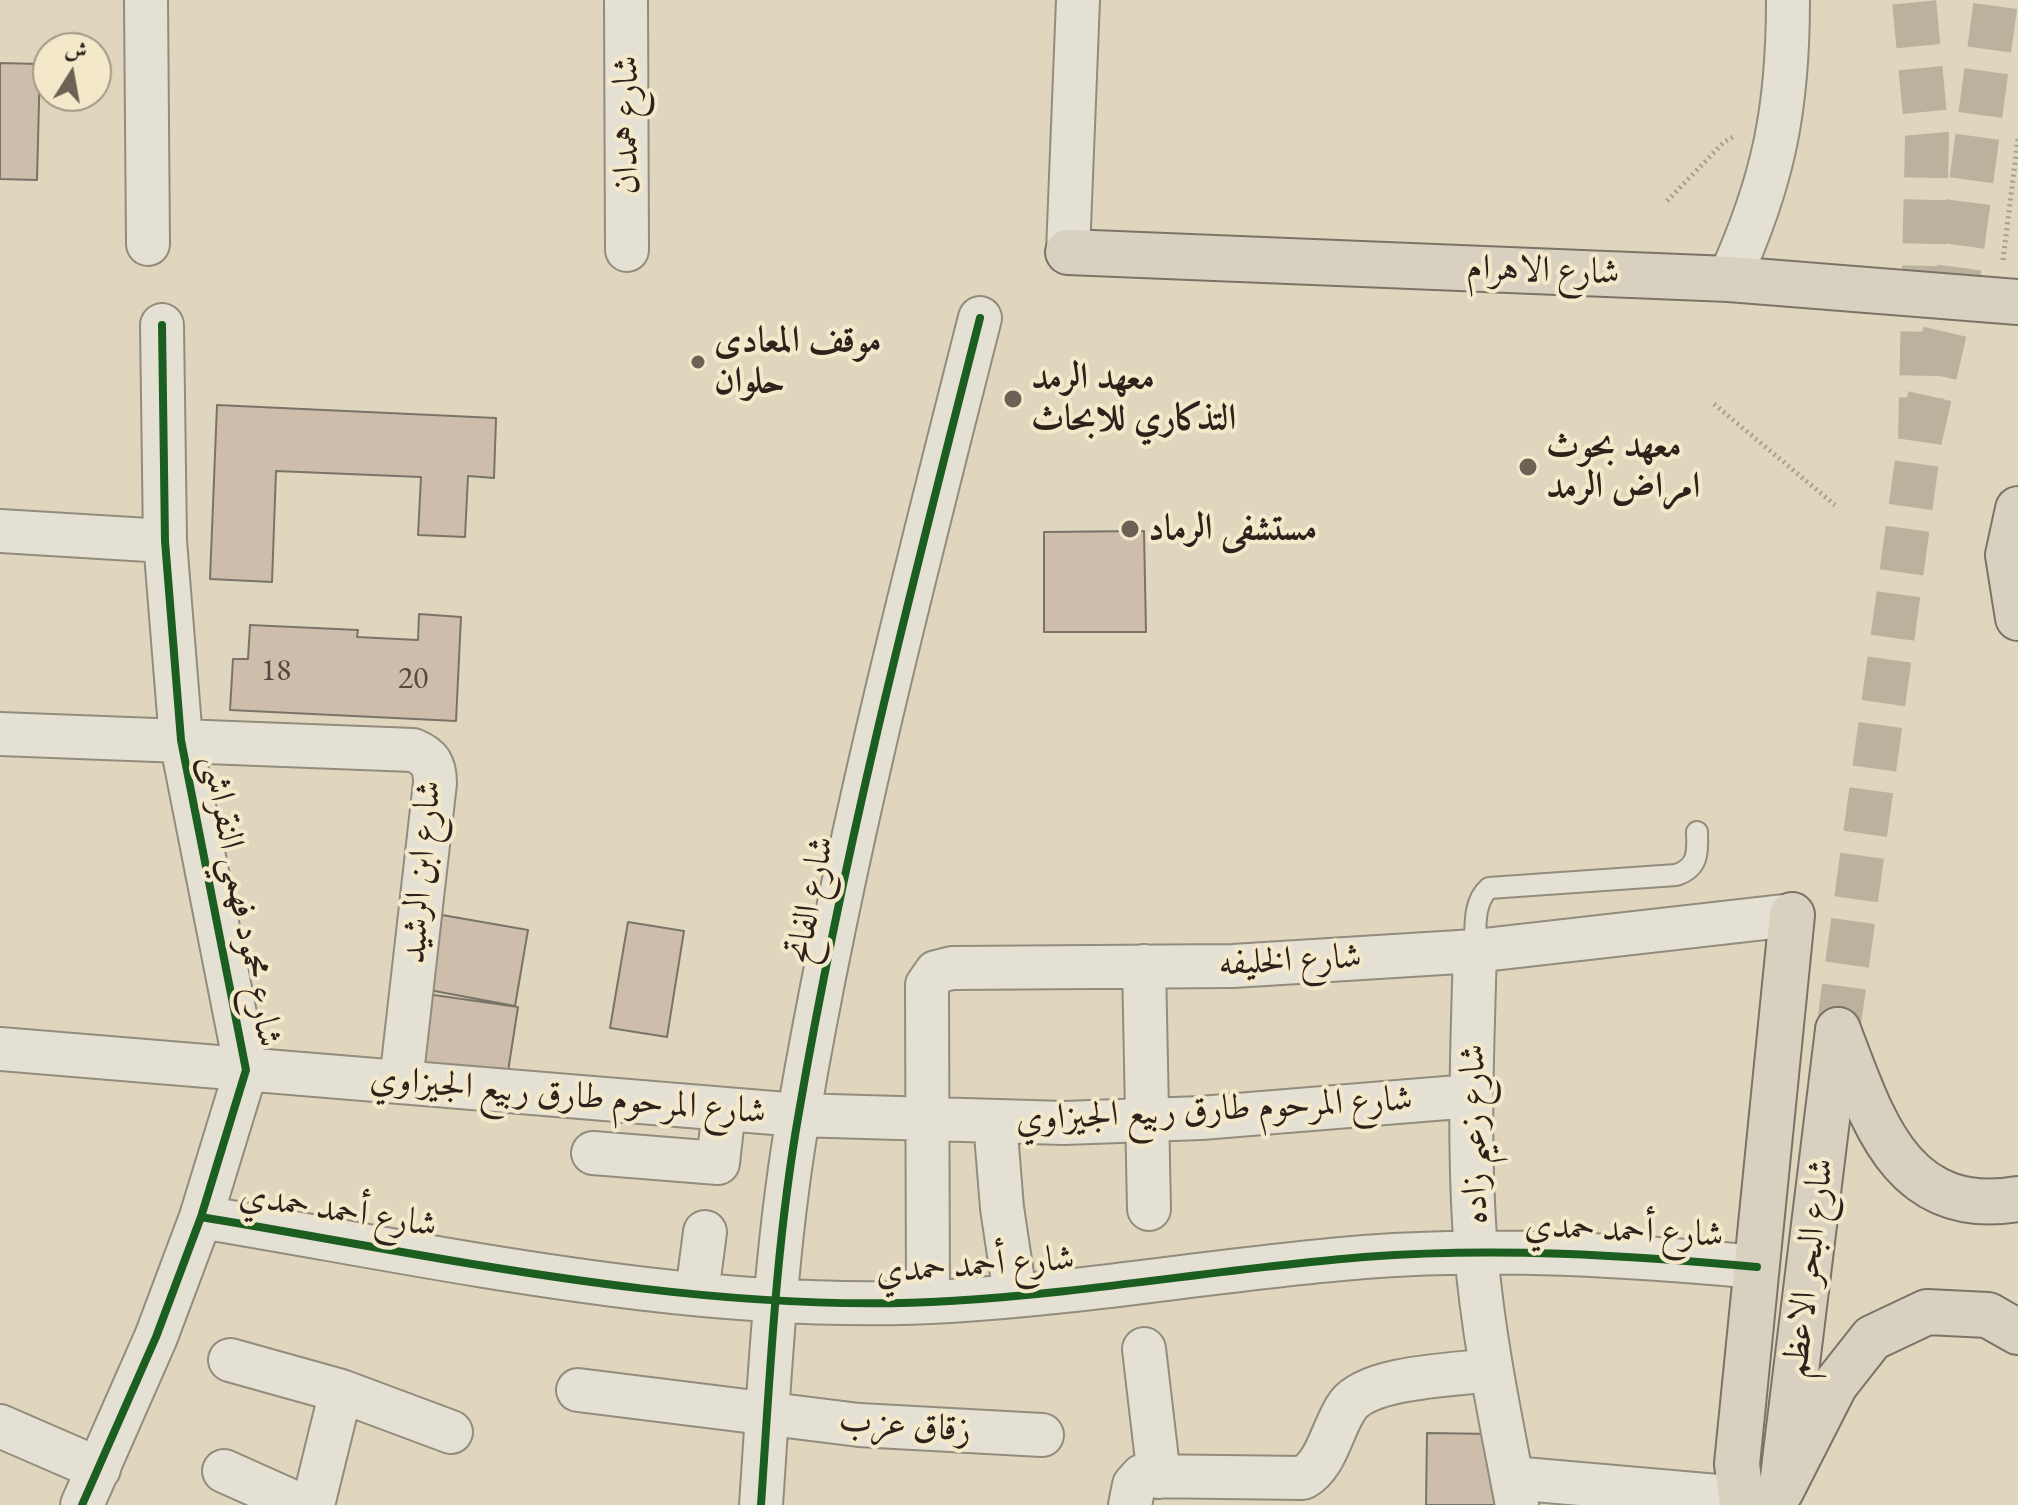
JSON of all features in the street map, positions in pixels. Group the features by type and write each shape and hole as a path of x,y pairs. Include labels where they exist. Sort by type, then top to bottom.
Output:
{"main road":[{"name":"شارع الاهرام","path":"1068,252 1729,279 2008,301"},
{"path":"2018,509 2008,555 2018,618"},
{"path":"1792,915 1737,1464 1761,1500 1835,1385 1872,1338 1927,1312 1988,1315 2018,1332"},
{"name":"شارع البحر الاعظم","path":"1761,1500 1838,1030 1878,1132 1907,1170 1947,1194 1994,1203 2018,1199"}],"street":[{"path":"146,0 148,244"},
{"name":"شارع همدان","path":"626,0 627,250"},
{"path":"1068,252 1078,0"},
{"path":"1729,279 1750,232 1775,158 1784,105 1788,0"},
{"name":"شارع الفاتح","path":"761,1505 775,1301 798,1115 845,864 980,318"},
{"name":"شارع محمود فهمي النقراشى","path":"90,1487 156,1337 201,1217 246,1070 181,740 165,541 162,325"},
{"path":"0,531 165,541"},
{"name":"شارع ابن الرشيد","path":"0,734 413,750 427,756 435,768 401,1082"},
{"name":"شارع الخليفه","path":"927,1118 927,985 936,972 952,968 1233,966 1475,951 1792,915"},
{"name":"شارع زعيم زاده","path":"1475,951 1471,1096 1476,1251 1491,1370 1515,1491"},
{"path":"1144,966 1149,1209"},
{"name":"شارع المرحوم طارق ربيع الجيزاوي","path":"0,1049 798,1115 995,1121 1147,1120 1471,1096"},
{"path":"593,1153 718,1163 724,1109"},
{"path":"927,1118 928,1301"},
{"path":"995,1121 1002,1208 1015,1294"},
{"name":"شارع أحمد حمدي","path":"201,1217 548,1274 775,1301 928,1301 1364,1257 1476,1251 1626,1255 1757,1267"},
{"path":"697,1293 705,1232"},
{"path":"1144,1349 1144,1491 1303,1478 1315,1471 1348,1405 1362,1391 1383,1385 1491,1370"},
{"path":"230,1360 341,1391 451,1432"},
{"name":"زقاق عزب","path":"578,1390 859,1425 1042,1435"},
{"path":"313,1505 341,1391"},
{"path":"0,1426 90,1487"},
{"path":"224,1471 300,1505"},
{"path":"1515,1491 1761,1500"}],"lane":[{"path":"1475,951 1480,895 1489,888 1676,875 1687,872 1695,863 1697,832"}],"path":[{"path":"2008,301 2018,138"},
{"path":"1667,201 1723,143"},
{"path":"1714,404 1835,505"}],"building":[{"path":"0,63 32,64 32,112 39,112 37,180 0,179"},
{"path":"217,405 496,418 494,478 468,476 465,537 418,535 421,477 276,471 272,582 210,579"},
{"path":"1144,531 1146,632 1044,632 1044,532"},
{"path":"419,614 461,617 456,721 230,710 233,659 248,659 250,625 358,630 357,637 418,640"},
{"path":"442,915 528,930 515,1006 429,990"},
{"path":"628,922 684,931 667,1037 610,1028"},
{"path":"427,994 518,1007 507,1078 417,1065"},
{"path":"1427,1433 1495,1434 1494,1505 1426,1505"}],"tunnel":[{"path":"1838,1030 1920,439 1927,137 1914,0"},
{"path":"1920,439 1959,271 1996,0"}],"cycle path":[{"path":"761,1505 785,1210 817,1012 882,713 980,318"},
{"path":"82,1505 156,1337 201,1217 246,1070 181,740 165,541 162,325"},
{"path":"201,1217 574,1280 763,1300 857,1303 950,1301 1413,1254 1561,1254 1757,1267"}],"place":[{"name":"موقف المعادى حلوان","path":"698,362"},
{"name":"معهد الرمد التذكاري للابحاث","path":"1013,399"},
{"name":"معهد بحوث امراض الرمد","path":"1528,467"},
{"name":"مستشفى الرماد","path":"1130,529"}]}
